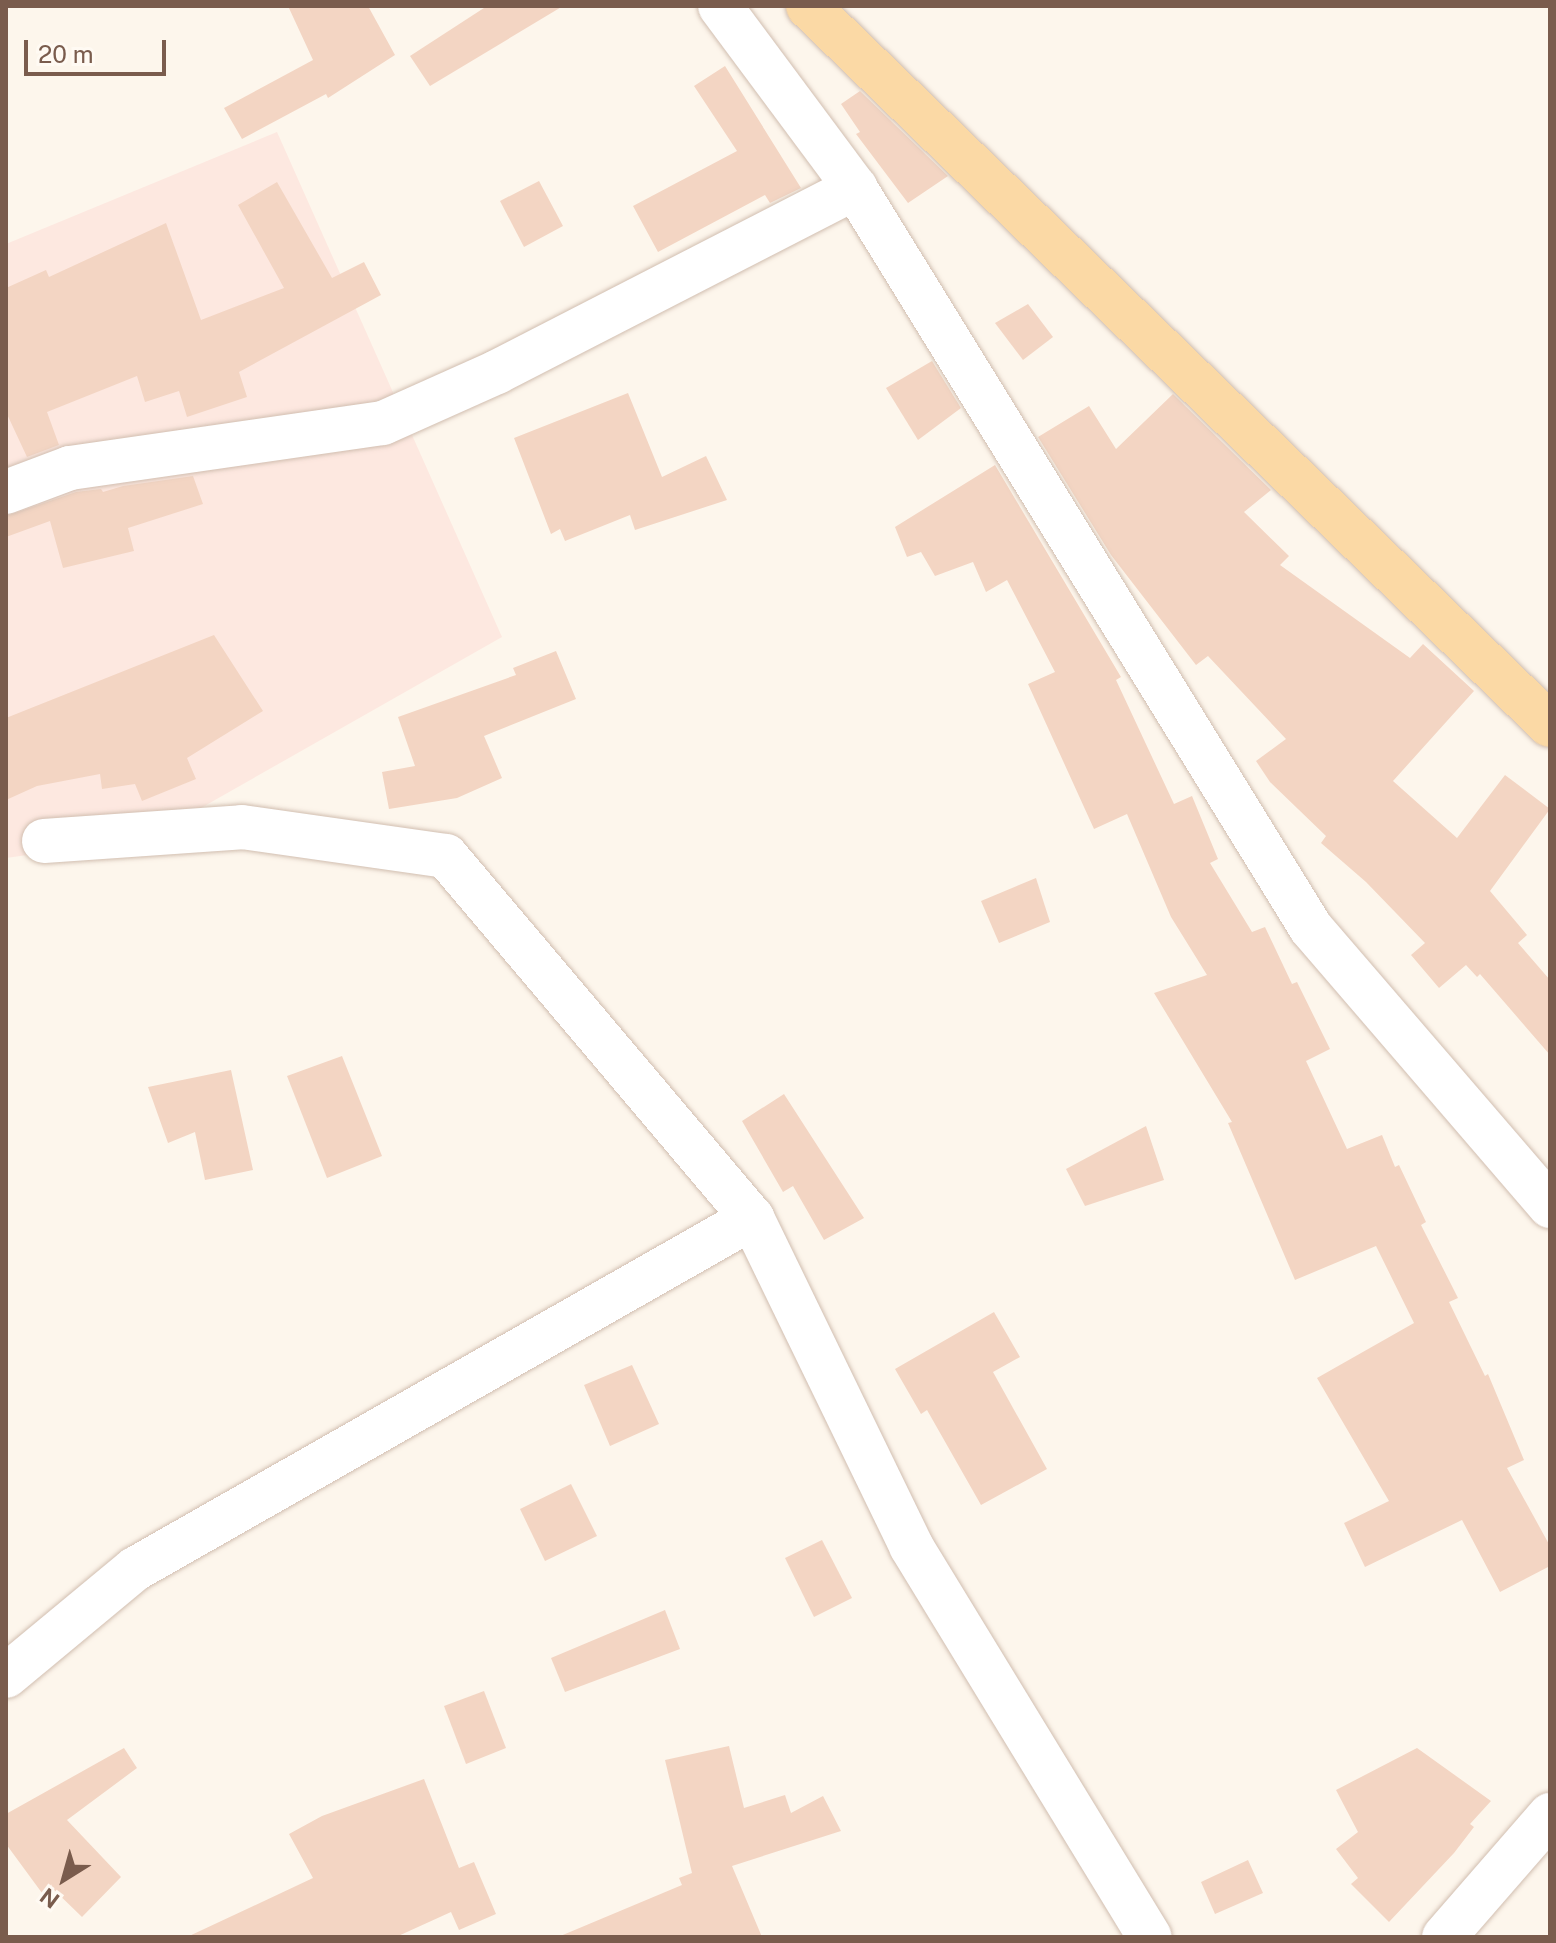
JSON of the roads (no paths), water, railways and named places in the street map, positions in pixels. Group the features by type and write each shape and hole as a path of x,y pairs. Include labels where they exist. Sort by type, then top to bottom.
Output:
{"main road":[{"path":"808,6 1550,725"}],"street":[{"path":"720,6 855,188 1311,928 1550,1206"},
{"path":"6,492 70,468 383,423 497,372 855,188"},
{"path":"44,841 242,827 446,856 752,1218 911,1546 1150,1937"},
{"path":"6,1676 135,1569 752,1218"},
{"path":"1444,1937 1550,1815"}]}
